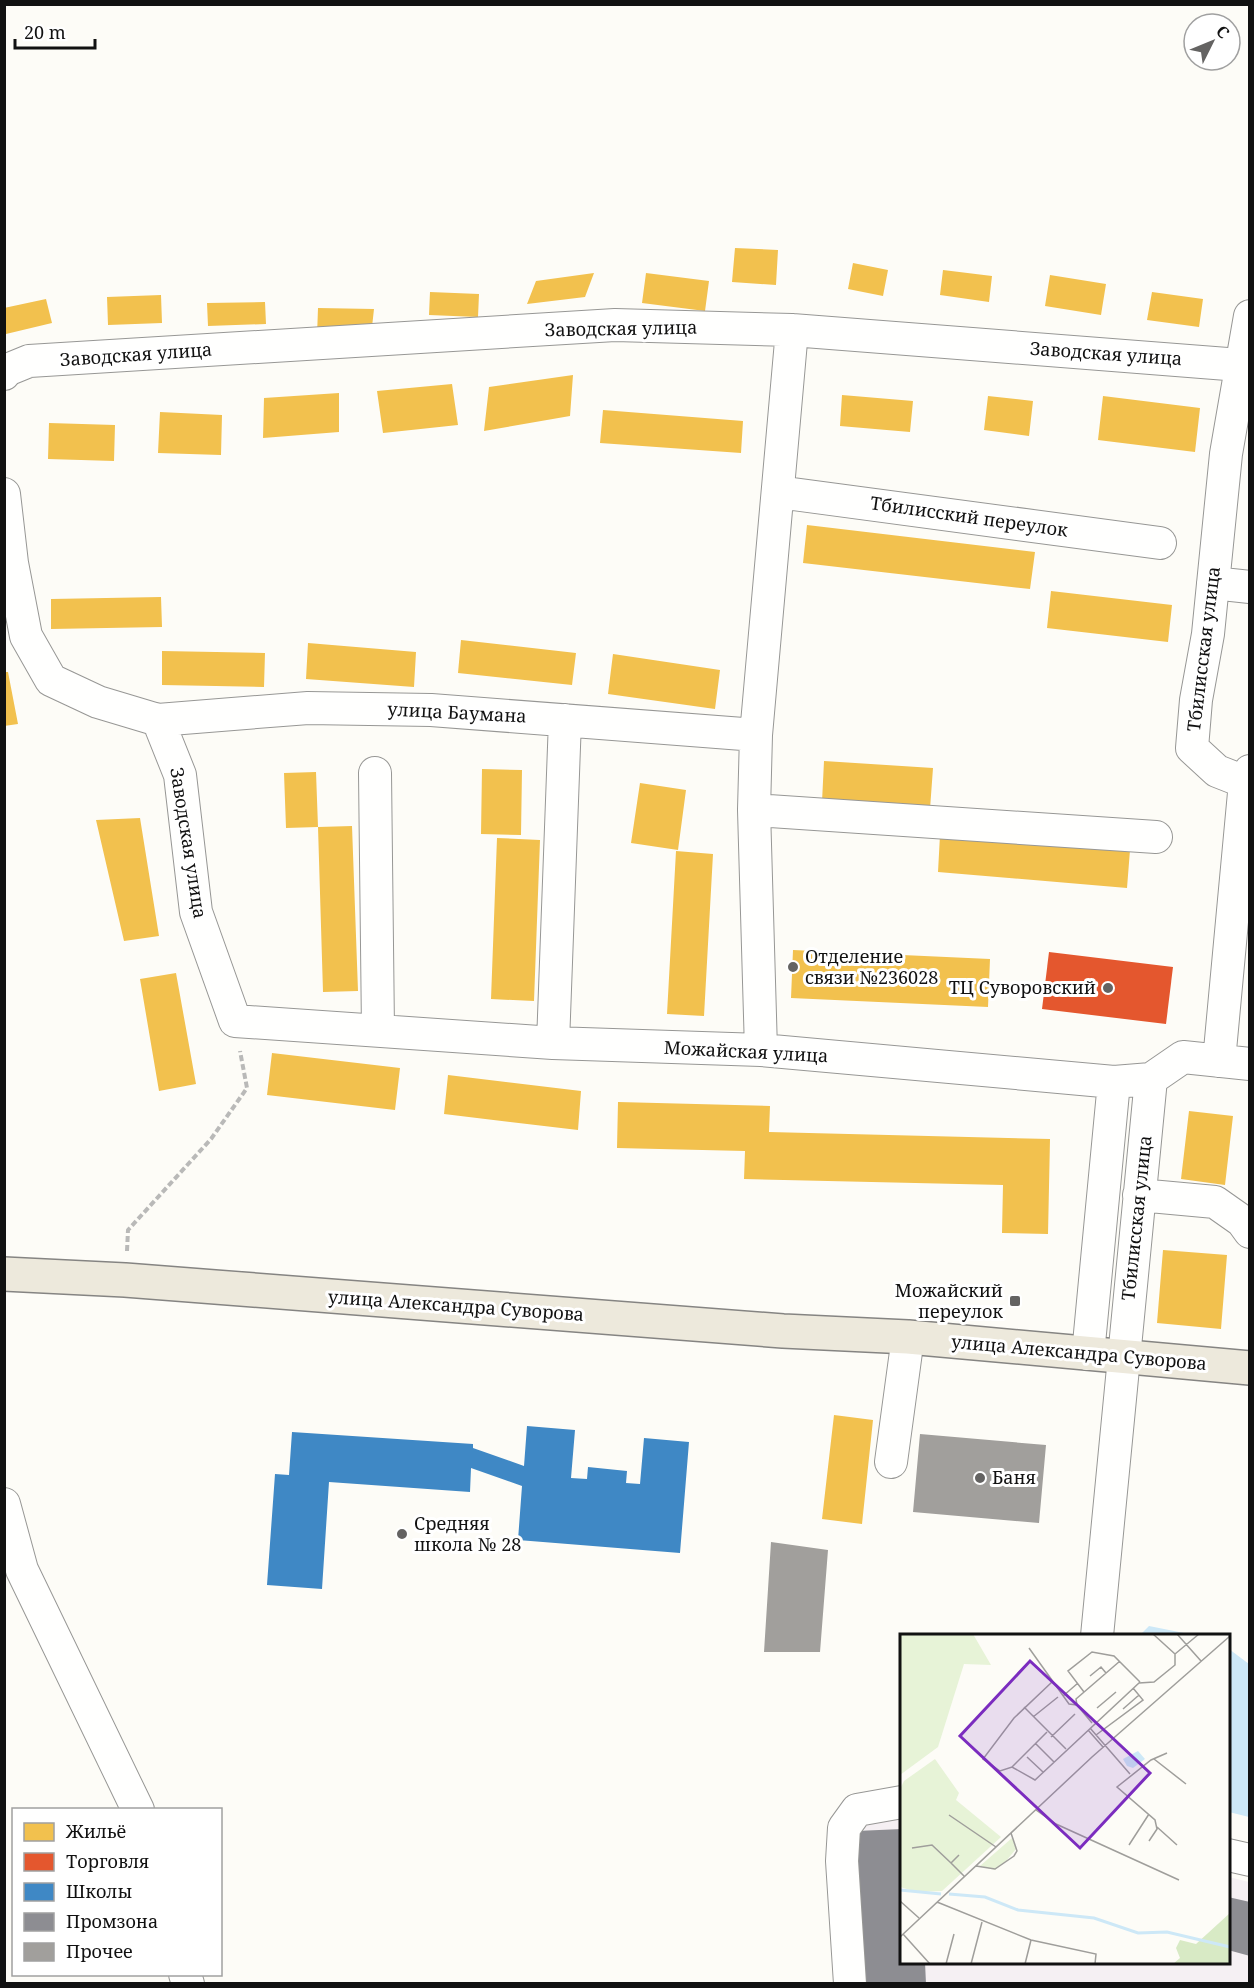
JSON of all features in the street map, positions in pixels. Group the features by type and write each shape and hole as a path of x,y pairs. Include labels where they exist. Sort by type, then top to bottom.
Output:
{"main road":[{"name":"улица Александра Суворова","path":"4,1274 125,1280 713,1326 908,1337 1250,1368"}],"street":[{"name":"Тбилисская улица","path":"1234,1063 1247,776 1218,771 1192,748 1196,700 1208,634 1226,454 1250,316"},
{"name":"Заводская улица","path":"4,374 7,370 28,362 615,326 792,330 1240,365"},
{"path":"762,1050 754,810 756,735 792,330"},
{"name":"Тбилисский переулок","path":"777,492 1160,543"},
{"path":"4,494 12,563 26,636 51,680 98,702 158,720"},
{"path":"1213,583 1250,587"},
{"name":"улица Баумана","path":"158,720 308,708 431,710 756,735"},
{"name":"Заводская улица","path":"158,720 180,775 196,912 235,1020"},
{"path":"553,1043 565,720"},
{"path":"375,773 378,1030"},
{"path":"754,810 1156,837"},
{"name":"Можайская улица","path":"235,1020 553,1043 762,1050 1114,1082 1151,1079 1183,1057 1234,1063"},
{"name":"Тбилисская улица","path":"1097,1634 1151,1079"},
{"name":"Тбилисская улица","path":"1088,1354 1114,1082"},
{"path":"1139,1195 1215,1202 1242,1221 1250,1232"},
{"path":"891,1462 908,1337"},
{"path":"4,1504 22,1570 138,1808"},
{"path":"850,1983 842,1861 844,1828 857,1810 900,1802"},
{"path":"1230,1855 1250,1860"}],"path":[{"path":"125,1280 128,1230 211,1139 247,1088 235,1020"}],"shaded area":[{"path":"900,1817 900,1964 1230,1964 1230,1877 1249,1882 1249,1983 871,1983 864,1820"}],"water":[{"path":"1149,1626 1189,1634 1141,1634"},
{"path":"1230,1650 1249,1664 1249,1817 1230,1812"}],"building: Жильё":[{"path":"735,248 778,250 776,285 732,282"},
{"path":"853,263 888,270 883,296 848,289"},
{"path":"943,270 992,276 989,302 940,295"},
{"path":"594,273 585,297 527,304 536,281"},
{"path":"646,273 709,281 705,311 642,303"},
{"path":"1050,275 1106,284 1101,315 1045,306"},
{"path":"430,292 479,294 478,317 429,315"},
{"path":"1152,292 1203,299 1199,327 1147,320"},
{"path":"161,295 162,323 108,325 107,297"},
{"path":"46,299 52,323 6,334 4,308"},
{"path":"265,302 266,324 208,326 207,303"},
{"path":"318,308 374,309 371,336 317,336"},
{"path":"573,375 570,416 484,431 489,387"},
{"path":"452,384 458,425 383,433 377,391"},
{"path":"339,393 339,432 263,438 264,398"},
{"path":"842,395 913,401 910,432 840,426"},
{"path":"988,396 1033,401 1029,436 984,430"},
{"path":"1103,396 1200,408 1195,452 1098,440"},
{"path":"603,410 743,421 741,453 600,443"},
{"path":"160,412 222,415 221,455 158,453"},
{"path":"49,423 115,425 114,461 48,459"},
{"path":"807,525 1035,552 1030,589 803,563"},
{"path":"1051,591 1172,605 1168,642 1047,628"},
{"path":"161,597 162,627 51,629 51,599"},
{"path":"461,640 576,653 572,685 458,673"},
{"path":"308,643 416,652 414,687 306,679"},
{"path":"162,651 265,653 264,687 162,685"},
{"path":"613,654 720,670 715,709 608,694"},
{"path":"4,672 8,672 18,724 4,726"},
{"path":"824,761 933,768 930,809 822,802"},
{"path":"482,769 522,770 521,835 481,834"},
{"path":"316,772 318,827 286,828 284,773"},
{"path":"640,783 686,790 678,850 631,843"},
{"path":"140,818 159,936 124,941 96,820"},
{"path":"352,826 358,991 323,992 318,827"},
{"path":"940,835 1130,850 1127,888 938,872"},
{"path":"497,838 540,840 534,1001 491,999"},
{"path":"676,851 713,854 704,1016 667,1014"},
{"path":"793,950 990,959 988,1007 791,998"},
{"path":"176,973 196,1084 159,1091 140,979"},
{"path":"272,1053 400,1068 395,1110 267,1095"},
{"path":"448,1075 581,1091 578,1130 444,1114"},
{"path":"618,1102 770,1106 769,1132 1050,1139 1048,1234 1002,1233 1003,1185 744,1179 745,1151 617,1148"},
{"path":"1189,1111 1233,1116 1225,1185 1181,1179"},
{"path":"1163,1250 1227,1255 1221,1329 1157,1323"},
{"path":"834,1415 873,1420 862,1524 822,1519"}],"building: Торговля":[{"name":"ТЦ Суворовский","path":"1049,952 1173,967 1166,1024 1042,1009"}],"building: Школы":[{"path":"527,1426 575,1430 571,1478 587,1479 588,1467 627,1471 626,1483 640,1484 644,1438 689,1442 680,1553 518,1540 522,1486 471,1468 470,1492 329,1482 322,1589 267,1585 275,1474 289,1475 292,1432 473,1444 473,1448 524,1466"}],"building: Промзона":[{"path":"900,1829 900,1964 925,1964 926,1984 864,1984 856,1831"},
{"path":"1230,1897 1250,1902 1250,1956 1230,1951"}],"building: Прочее":[{"name":"Баня","path":"920,1434 1046,1445 1039,1523 913,1512"},
{"path":"771,1542 828,1550 820,1652 764,1652"}],"place":[{"name":"Отделение связи №236028","path":"793,967"},
{"name":"ТЦ Суворовский","path":"1108,988"},
{"name":"Можайский переулок","path":"1015,1301"},
{"name":"Баня","path":"980,1478"},
{"name":"Средняя школа № 28","path":"402,1534"}]}
